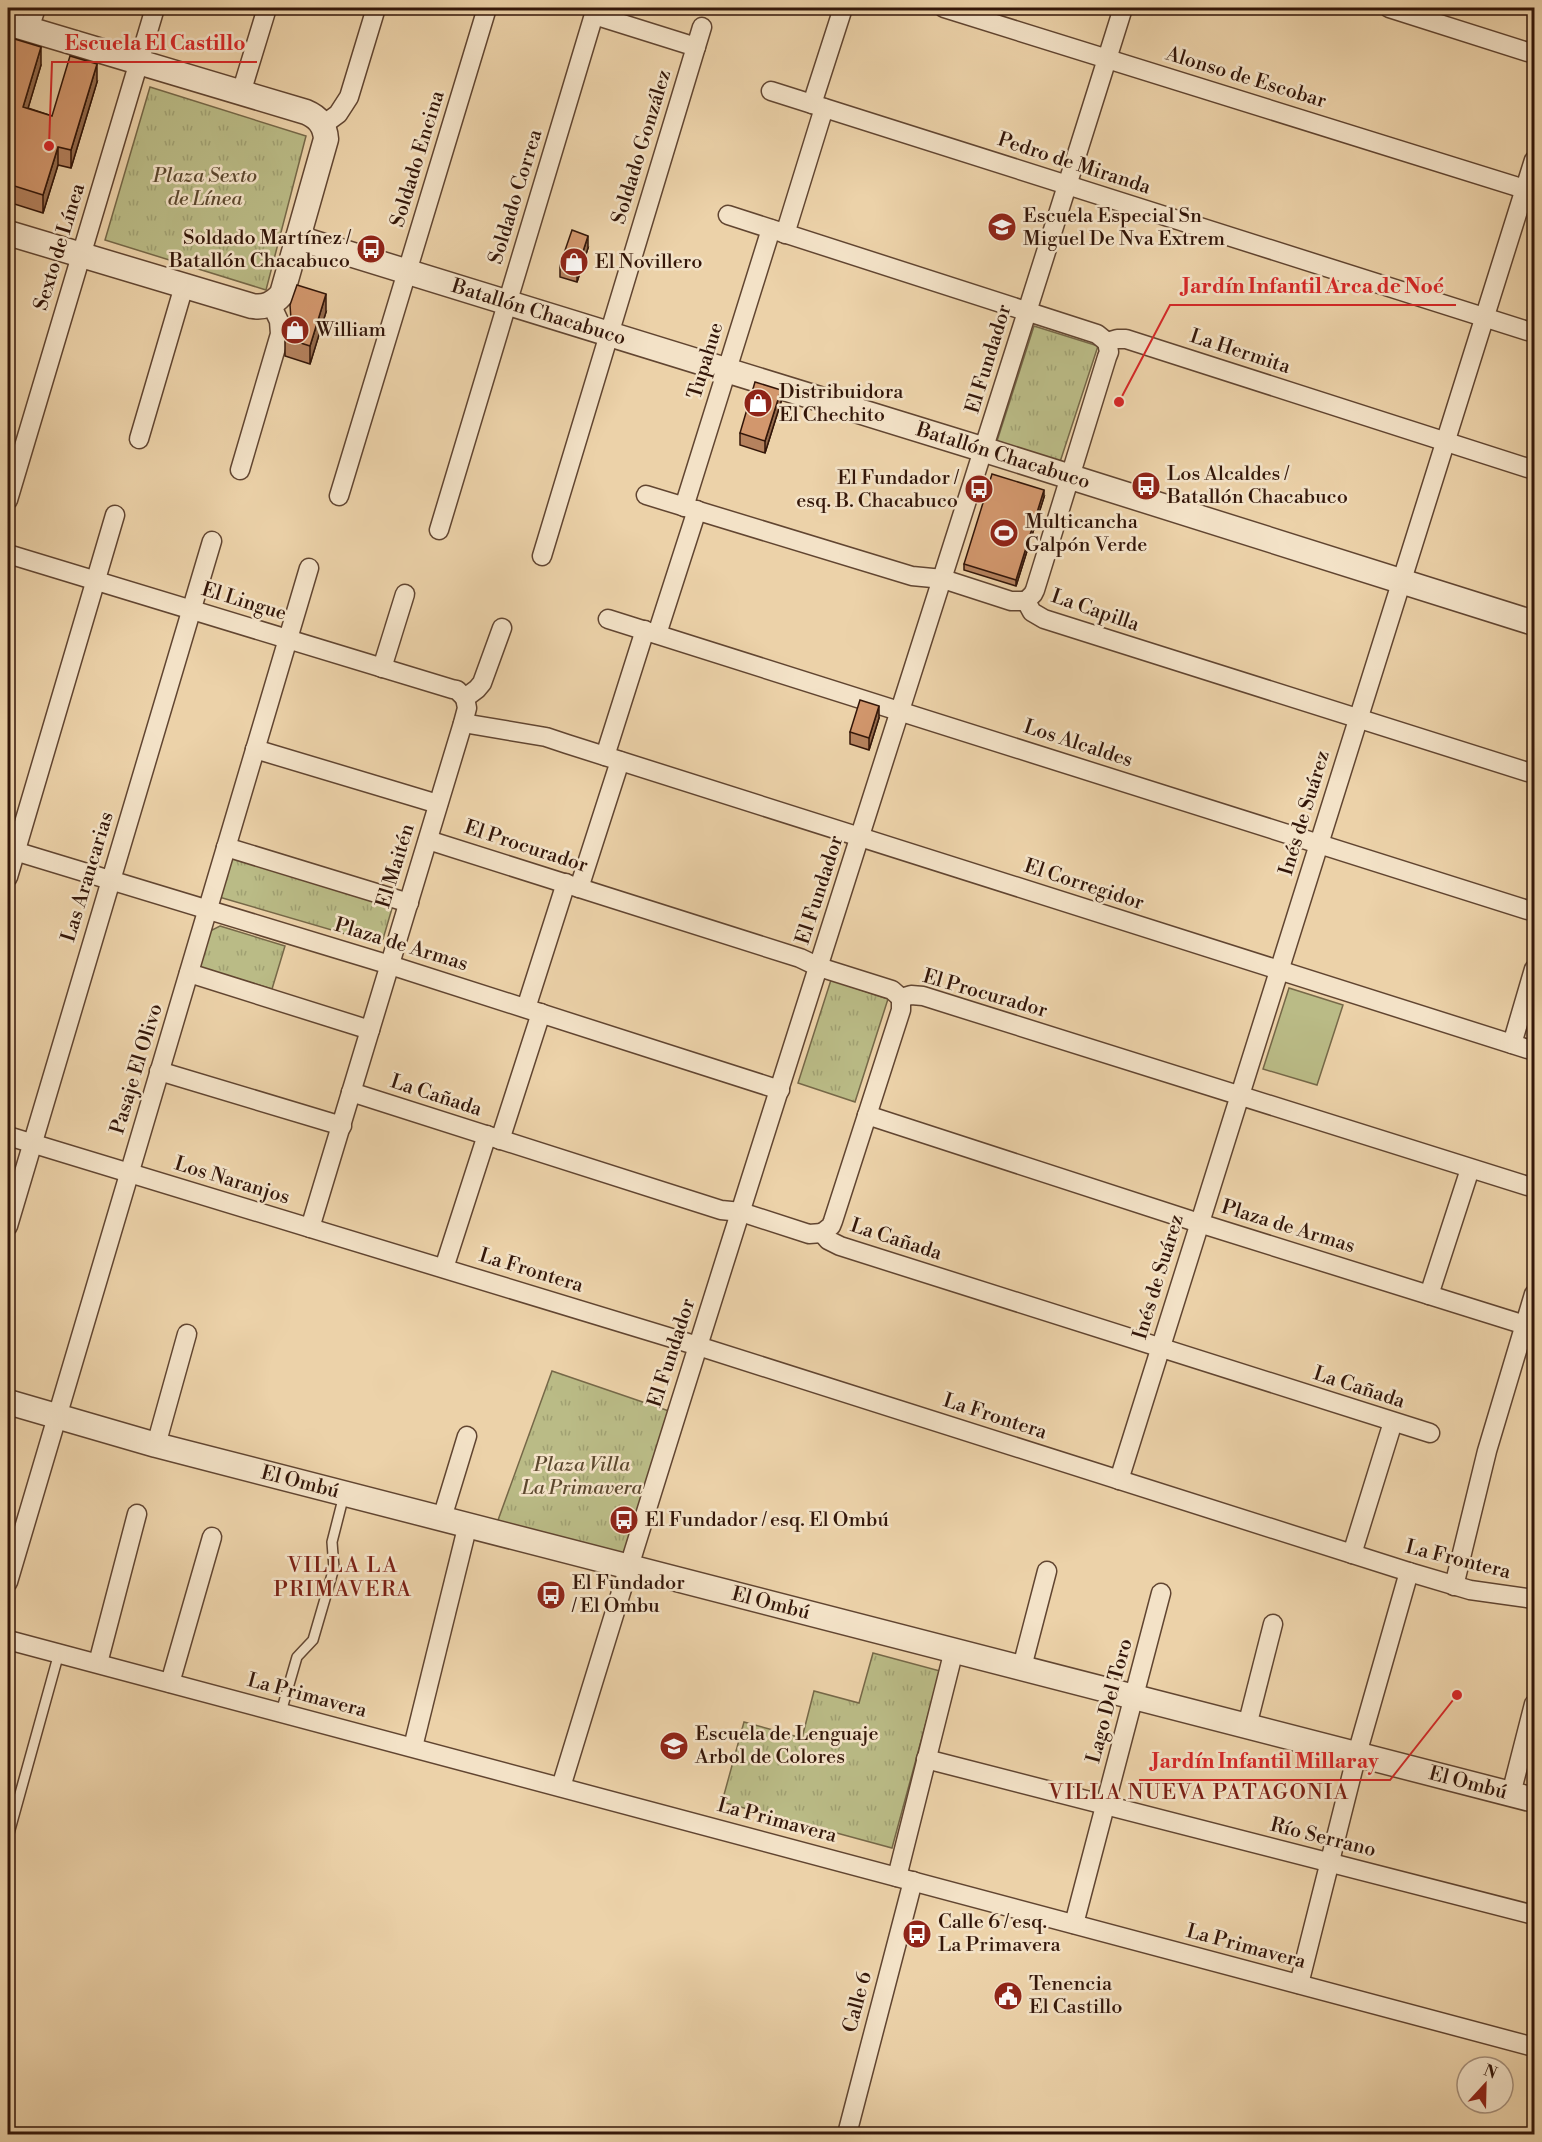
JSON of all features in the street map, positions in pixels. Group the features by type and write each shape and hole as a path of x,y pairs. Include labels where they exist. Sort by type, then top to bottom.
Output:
{"street":[{"name":"Sexto de Línea","path":"8,500 156,8"},
{"path":"241,93 267,8"},
{"path":"323,125 338,114 349,97 376,8"},
{"name":"Soldado Encina","path":"339,496 487,8"},
{"name":"Tupahue","path":"444,1269 493,1138 691,508 727,370 778,232 818,106 843,8"},
{"name":"Alonso de Escobar","path":"944,8 1530,190"},
{"name":"El Fundador","path":"561,1787 628,1565 1124,8"},
{"path":"1389,8 1534,54"},
{"name":"Soldado Correa","path":"439,530 595,11 696,47"},
{"path":"8,232 252,306 271,304 282,294 325,147 326,132 323,125 306,112 139,62 24,20"},
{"name":"Soldado González","path":"542,556 702,27"},
{"name":"Pedro de Miranda","path":"771,91 1534,333"},
{"name":"Inés de Suárez","path":"1119,1480 1485,318 1530,190 1534,160"},
{"name":"La Hermita","path":"728,216 1097,334 1107,342 1126,339 1534,470"},
{"name":"Batallón Chacabuco","path":"298,238 985,450 1534,623"},
{"path":"139,438 184,286"},
{"path":"240,470 280,334 279,321 271,304"},
{"path":"1026,601 1035,590 1107,357 1107,342"},
{"name":"La Capilla","path":"646,495 912,576 943,579 1011,601 1026,601 1032,612 1044,619 1534,774"},
{"path":"8,877 11,850 115,515"},
{"name":"Las Araucarias","path":"8,1226 212,540"},
{"name":"El Lingue","path":"8,554 457,690 465,698"},
{"name":"Pasaje El Olivo","path":"8,1582 309,568"},
{"path":"382,668 405,594"},
{"name":"Los Alcaldes","path":"608,619 1534,912"},
{"path":"465,698 482,682 502,628"},
{"name":"El Maitén","path":"310,1228 463,723 467,708 465,698"},
{"path":"463,723 546,737 612,759"},
{"path":"255,749 438,804"},
{"name":"El Corregidor","path":"612,759 1534,1051"},
{"name":"El Procurador","path":"428,840 800,958 819,967 892,990 901,998 911,994 923,996 1534,1188"},
{"path":"226,847 409,903"},
{"name":"Plaza de Armas","path":"11,850 390,965 780,1090"},
{"path":"1512,1044 1534,969"},
{"path":"189,974 370,1030"},
{"path":"822,1233 831,1226 833,1221 901,1010 901,998"},
{"path":"159,1071 342,1126"},
{"name":"La Cañada","path":"351,1092 721,1210 741,1212 809,1233 822,1233 828,1240 840,1246 1430,1433"},
{"name":"Plaza de Armas","path":"867,1115 1199,1223 1525,1325"},
{"name":"Los Naranjos","path":"8,1136 444,1269"},
{"path":"1429,1295 1470,1168"},
{"name":"La Frontera","path":"444,1269 698,1346 1454,1586 1486,1594 1534,1599"},
{"path":"1454,1586 1487,1451 1534,1294"},
{"path":"156,1444 187,1334"},
{"name":"El Ombú","path":"8,1402 156,1444 1534,1800"},
{"path":"1352,1554 1393,1422"},
{"path":"442,1518 467,1436"},
{"path":"98,1663 137,1514"},
{"path":"413,1747 468,1524"},
{"path":"170,1683 212,1537"},
{"path":"1022,1667 1047,1571"},
{"path":"1299,1984 1357,1754 1408,1572"},
{"name":"Lago Del Toro","path":"1074,1924 1161,1593"},
{"path":"1247,1725 1273,1624"},
{"name":"La Primavera","path":"8,1640 1534,2047"},
{"name":"Calle 6","path":"847,2134 905,1879 926,1759 954,1650"},
{"path":"1511,1794 1534,1704"},
{"name":"Río Serrano","path":"926,1759 1534,1915"}],"lane":[{"path":"281,1712 297,1657 313,1640 328,1590 335,1561 332,1542 344,1493"},
{"path":"8,1837 59,1653"}],"green space":[{"name":"Plaza Sexto de Línea","path":"150,87 306,136 266,290 105,240"},
{"path":"1034,326 1098,346 1060,462 997,441"},
{"path":"232,857 393,905 383,939 376,943 219,897"},
{"path":"220,926 285,946 272,989 199,967 210,931"},
{"path":"831,980 888,999 855,1102 798,1083"},
{"path":"1289,988 1343,1005 1317,1085 1263,1069"},
{"name":"Plaza Villa La Primavera","path":"552,1371 669,1411 623,1556 497,1523"},
{"path":"873,1653 940,1671 892,1848 722,1802 744,1722 802,1738 814,1691 859,1703"},
{"path":"1534,1736 1534,1776 1524,1773"}],"building":[{"path":"8,37 41,47 23,107 52,116 70,56 97,64 71,150 58,147 43,195 8,184"},
{"path":"572,230 588,236 577,270 560,265"},
{"path":"297,285 326,294 310,346 285,338 291,319 290,305"},
{"path":"755,382 781,390 765,441 740,433"},
{"name":"Multicancha Galpón Verde","path":"992,474 1044,490 1016,580 964,564"},
{"path":"860,700 879,706 869,738 850,732"},
{"path":"8,1712 14,1713 8,1738"}],"place":[{"name":"Escuela El Castillo","path":"49,146"},
{"name":"Escuela Especial Sn Miguel De Nva Extrem","path":"1002,227"},
{"name":"Soldado Martínez / Batallón Chacabuco","path":"371,249"},
{"name":"El Novillero","path":"574,262"},
{"name":"William","path":"295,330"},
{"name":"Jardín Infantil Arca de Noé","path":"1119,402"},
{"name":"Distribuidora El Chechito","path":"758,403"},
{"name":"Los Alcaldes / Batallón Chacabuco","path":"1146,486"},
{"name":"El Fundador / esq. B. Chacabuco","path":"979,489"},
{"name":"Multicancha Galpón Verde","path":"1004,533"},
{"name":"El Fundador / esq. El Ombú","path":"624,1520"},
{"name":"El Fundador / El Ombu","path":"551,1595"},
{"name":"Jardín Infantil Millaray","path":"1457,1695"},
{"name":"Escuela de Lenguaje Arbol de Colores","path":"674,1746"},
{"name":"Calle 6 / esq. La Primavera","path":"917,1934"},
{"name":"Tenencia El Castillo","path":"1008,1996"}],"district":[{"name":"VILLA LA PRIMAVERA","path":"343,1578"},
{"name":"VILLA NUEVA PATAGONIA","path":"1199,1793"}]}
